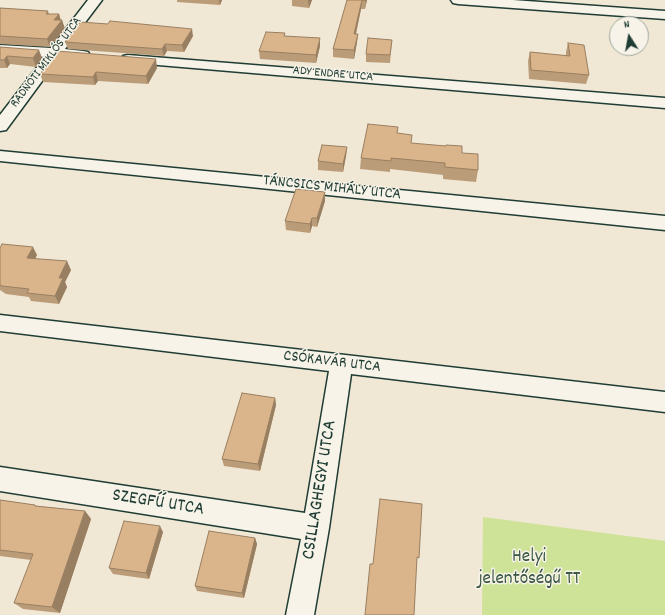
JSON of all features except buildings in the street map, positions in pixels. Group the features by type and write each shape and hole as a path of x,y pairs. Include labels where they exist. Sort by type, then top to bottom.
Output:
{"street":[{"name":"RADNÓTI MIKLÓS UTCA","path":"0,126 94,0"},
{"path":"458,0 665,15"},
{"path":"0,49 96,56"},
{"name":"ADY ENDRE UTCA","path":"112,58 665,102"},
{"name":"TÁNCSICS MIHÁLY UTCA","path":"0,156 665,223"},
{"name":"CSÓKAVÁR UTCA","path":"0,323 665,402"},
{"name":"CSILLAGHEGYI UTCA","path":"300,615 316,528 340,364"},
{"name":"SZEGFŰ UTCA","path":"0,479 316,528"}],"green space":[{"name":"Helyi jelentőségű TT","path":"483,517 665,541 665,615 482,615"}]}
